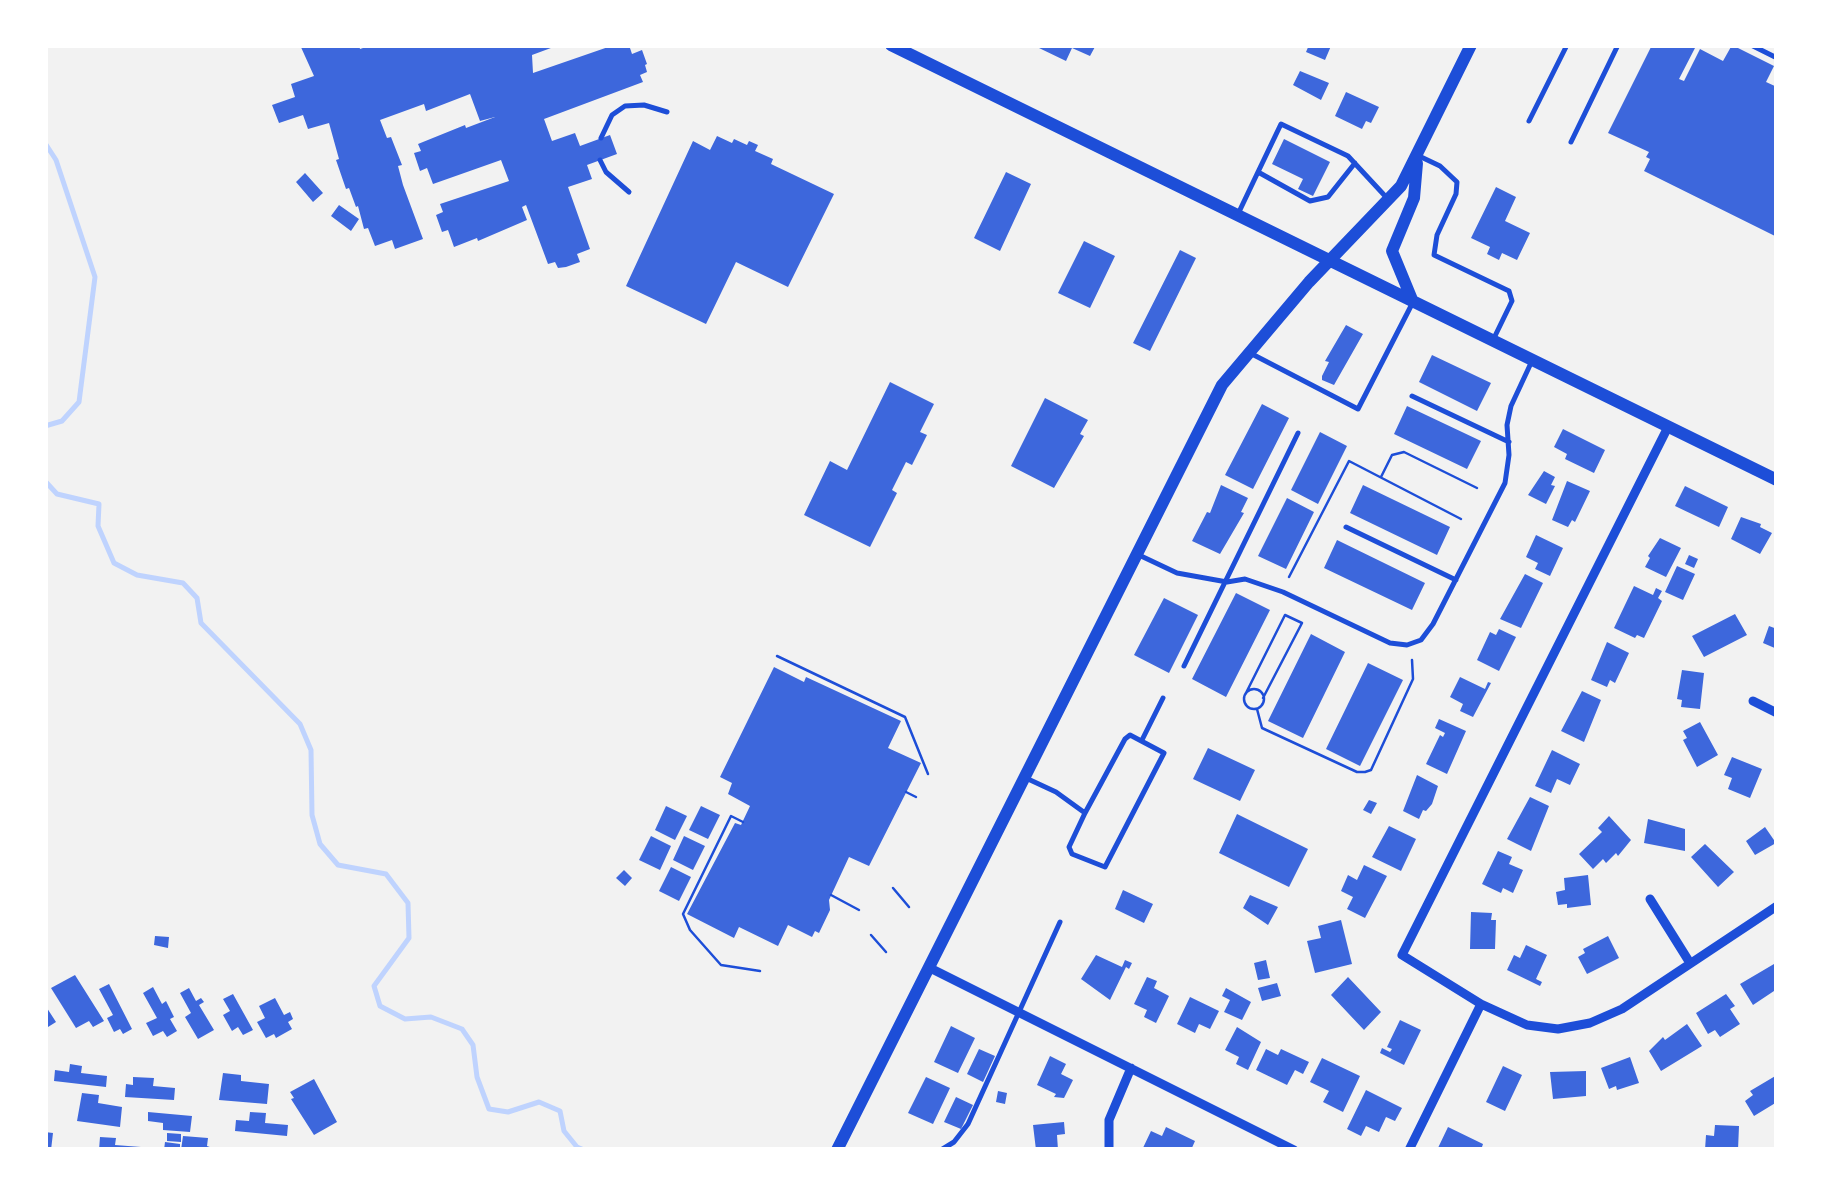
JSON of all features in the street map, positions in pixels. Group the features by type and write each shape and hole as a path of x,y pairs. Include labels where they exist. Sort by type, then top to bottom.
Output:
{"main road":[{"path":"890,45 1777,480"},
{"path":"843,1148 1222,385 1329,260 1404,181 1471,45"},
{"path":"1413,302 1392,251 1414,198 1418,155"}],"street":[{"path":"1668,427 1402,955 1480,1004 1527,1025 1558,1029 1610,1015 1777,906"},
{"path":"1753,701 1777,713"},
{"path":"1650,898 1690,963"},
{"path":"930,968 1294,1150"},
{"path":"1409,1150 1480,1004"},
{"path":"1110,1150 1109,1120 1131,1068"}],"lane":[{"path":"1529,121 1567,45"},
{"path":"1571,142 1618,45"},
{"path":"1751,45 1777,58"},
{"path":"601,138 612,115 625,106 667,112"},
{"path":"1237,216 1282,124 1348,156 1388,200"},
{"path":"1418,155 1440,166 1456,182 1456,194 1436,235 1434,255 1509,291 1512,302 1492,340"},
{"path":"600,160 606,172 629,192"},
{"path":"1258,172 1310,201 1328,197 1355,164"},
{"path":"1248,352 1358,408 1413,302"},
{"path":"1137,554 1177,574 1226,582 1245,579 1390,644 1407,645 1420,640 1434,624 1505,483 1507,425 1533,360"},
{"path":"1412,396 1509,442"},
{"path":"1184,666 1298,433"},
{"path":"1346,527 1456,580"},
{"path":"1142,740 1163,698"},
{"path":"1130,735 1164,753 1105,867 1072,854 1068,847 1085,812 1130,735"},
{"path":"1025,777 1085,812"},
{"path":"941,1150 954,1142 968,1124 1060,922"}],"path":[{"path":"1381,477 1392,455 1404,452 1477,488"},
{"path":"1289,577 1349,461 1462,518"},
{"path":"1257,709 1246,705 1246,693 1285,615 1302,623 1257,709 1262,728 1357,772 1365,772 1371,770 1412,679 1412,660"},
{"path":"777,656 905,717 928,774"},
{"path":"1246,693 1255,690 1263,698"},
{"path":"906,792 916,797"},
{"path":"742,822 731,816 684,914 690,930 721,965 760,972"},
{"path":"712,855 718,858"},
{"path":"894,888 908,907"},
{"path":"831,895 859,910"},
{"path":"870,935 886,952"}],"building":[{"path":"300,45 359,45 360,49 372,45 559,45 532,55 533,73 614,45 629,45 632,54 642,50 647,64 647,72 640,75 643,82 544,119 552,141 575,133 580,146 610,135 617,154 587,165 592,179 568,187 590,249 577,254 580,262 566,267 558,268 555,262 548,264 526,205 522,207 527,220 478,241 477,238 454,247 448,230 442,232 436,215 443,212 440,204 509,181 501,160 433,184 427,168 420,171 414,153 421,151 418,144 495,117 480,121 470,94 426,111 424,104 380,120 402,165 398,166 403,185 423,239 395,249 392,240 375,246 368,228 364,229 349,188 346,189 329,123 308,129 303,115 279,123 272,105 295,97 291,84 314,76"},
{"path":"1096,45 1090,56 1072,48 1066,61 1039,48"},
{"path":"1309,45 1331,46 1325,60 1306,52"},
{"path":"1652,45 1695,48 1679,79 1684,81 1700,49 1723,61 1732,45 1774,66 1766,82 1777,87 1777,237 1644,171 1649,152 1608,133"},
{"path":"1300,71 1329,83 1321,100 1293,85"},
{"path":"1346,92 1379,107 1371,123 1366,121 1362,129 1335,116"},
{"path":"717,136 732,143 734,139 758,145 755,151 773,159 771,164 834,194 788,287 736,262 706,324 626,286 693,141 710,150"},
{"path":"1284,139 1330,162 1313,196 1298,189 1303,179 1272,164"},
{"path":"1006,172 1031,184 1000,251 974,238"},
{"path":"305,173 323,193 313,202 296,182"},
{"path":"1496,187 1516,197 1505,221 1530,233 1517,260 1502,253 1499,260 1487,254 1490,247 1471,238"},
{"path":"339,205 359,219 351,231 331,216"},
{"path":"1084,241 1115,256 1090,308 1058,293"},
{"path":"1180,250 1196,258 1150,351 1133,343"},
{"path":"1346,325 1363,334 1334,385 1322,380 1329,362 1325,361"},
{"path":"1432,355 1491,383 1477,411 1419,382"},
{"path":"890,382 934,404 920,432 927,435 912,465 906,462 892,490 897,493 870,547 804,515 830,461 847,470"},
{"path":"1045,398 1088,420 1080,434 1084,436 1054,488 1011,466"},
{"path":"1262,404 1289,418 1253,489 1225,475"},
{"path":"1407,406 1481,441 1467,469 1394,434"},
{"path":"1563,429 1605,450 1594,473 1565,459 1567,454 1554,447"},
{"path":"1320,432 1347,446 1318,504 1291,490"},
{"path":"1544,471 1555,477 1546,504 1528,495"},
{"path":"1567,481 1590,491 1575,522 1572,520 1568,527 1552,520"},
{"path":"1221,485 1248,498 1241,512 1244,513 1220,554 1192,541 1207,512 1210,513"},
{"path":"1363,485 1450,527 1437,555 1350,513"},
{"path":"1685,486 1728,507 1719,527 1675,506"},
{"path":"1287,498 1314,512 1286,569 1258,556"},
{"path":"1741,517 1772,533 1760,554 1731,539"},
{"path":"1536,535 1563,548 1550,576 1535,569 1538,563 1526,557"},
{"path":"1660,538 1681,548 1666,577 1645,567"},
{"path":"1337,540 1425,583 1412,610 1324,568"},
{"path":"1689,555 1698,559 1694,568 1685,564"},
{"path":"1677,566 1695,574 1683,600 1665,592"},
{"path":"1525,574 1543,583 1521,628 1500,619"},
{"path":"1634,586 1653,595 1656,588 1662,591 1658,598 1662,601 1644,638 1614,628"},
{"path":"1236,593 1270,610 1226,697 1192,679"},
{"path":"1164,598 1198,615 1169,673 1134,655"},
{"path":"1735,614 1747,635 1704,657 1692,636"},
{"path":"1769,626 1777,629 1777,649 1763,643"},
{"path":"1499,629 1516,637 1499,671 1477,660 1490,632 1496,635"},
{"path":"1311,634 1345,652 1303,738 1268,721"},
{"path":"1607,642 1629,653 1615,683 1610,680 1607,687 1591,680"},
{"path":"1368,663 1403,680 1360,766 1326,749"},
{"path":"774,667 804,682 806,677 901,721 888,748 921,763 869,866 849,857 819,933 815,931 812,937 788,925 778,946 739,927 734,938 687,914 735,823 741,825 750,806 728,794 732,783 720,777"},
{"path":"1682,670 1704,673 1700,709 1681,707 1682,700 1677,699"},
{"path":"1460,677 1485,689 1491,683 1473,717 1460,711 1463,704 1450,697"},
{"path":"1582,691 1601,700 1584,742 1561,731"},
{"path":"1439,719 1466,731 1447,774 1426,764 1440,735 1445,733 1435,728"},
{"path":"1700,722 1718,755 1697,767 1683,740 1687,738 1683,731"},
{"path":"1208,748 1255,770 1240,801 1193,779"},
{"path":"1552,750 1580,764 1570,785 1557,779 1551,793 1535,786"},
{"path":"1732,757 1762,769 1750,798 1728,789 1732,778 1724,775"},
{"path":"1417,775 1438,786 1432,804 1419,819 1403,811"},
{"path":"1530,797 1549,806 1531,851 1507,839"},
{"path":"1369,800 1377,803 1371,814 1363,810"},
{"path":"666,806 687,816 675,840 655,830"},
{"path":"701,806 720,815 708,839 689,830"},
{"path":"1237,814 1308,849 1289,887 1219,853"},
{"path":"1609,816 1631,840 1618,856 1616,853 1606,863 1603,859 1593,869 1579,854 1602,832 1598,828"},
{"path":"1648,819 1685,829 1685,851 1644,843"},
{"path":"1389,826 1416,839 1401,871 1372,857"},
{"path":"1765,827 1776,843 1755,855 1746,841"},
{"path":"651,836 671,846 660,870 639,860"},
{"path":"684,836 705,846 693,870 673,860"},
{"path":"1705,844 1734,872 1718,887 1691,857"},
{"path":"1498,851 1512,857 1509,864 1523,870 1513,893 1503,888 1501,893 1482,884"},
{"path":"1364,865 1387,876 1365,918 1347,909 1353,897 1341,891 1348,875 1357,880"},
{"path":"671,867 691,877 679,901 659,891"},
{"path":"624,870 632,878 625,886 616,878"},
{"path":"1588,875 1591,905 1558,905 1556,892 1565,890 1564,878"},
{"path":"1123,890 1153,904 1144,923 1115,909"},
{"path":"1250,895 1278,907 1268,925 1243,908"},
{"path":"1471,912 1492,913 1491,920 1496,920 1495,949 1470,949"},
{"path":"1341,920 1352,964 1315,973 1307,941 1321,938 1318,926"},
{"path":"155,936 169,937 168,948 154,945"},
{"path":"1608,936 1619,958 1587,974 1578,957 1585,953 1583,949"},
{"path":"1526,945 1547,955 1536,979 1542,982 1540,986 1507,970 1514,955 1520,958"},
{"path":"1096,955 1122,967 1125,960 1132,963 1129,969 1126,967 1110,1000 1081,979"},
{"path":"1266,960 1270,978 1258,980 1254,963"},
{"path":"1774,964 1777,989 1753,1005 1740,984"},
{"path":"75,975 104,1021 93,1027 89,1021 76,1028 51,988"},
{"path":"1147,977 1157,981 1154,988 1169,996 1156,1023 1144,1017 1147,1010 1134,1004"},
{"path":"1348,977 1381,1012 1364,1030 1331,995"},
{"path":"1277,983 1281,996 1262,1001 1258,988"},
{"path":"109,984 132,1029 123,1034 120,1029 114,1032 107,1018 113,1015 99,989"},
{"path":"153,987 174,1017 170,1019 177,1031 167,1037 163,1031 153,1036 146,1023 157,1018 143,993"},
{"path":"189,988 196,1001 201,998 204,1002 199,1005 214,1030 198,1039 185,1017 191,1013 180,993"},
{"path":"1226,988 1251,1002 1242,1020 1224,1012 1230,1000 1222,996"},
{"path":"233,994 253,1030 243,1035 238,1027 232,1031 223,1015 230,1011 223,999"},
{"path":"1726,994 1735,1006 1730,1009 1740,1024 1720,1037 1715,1030 1708,1034 1696,1013"},
{"path":"1190,997 1219,1011 1210,1029 1199,1024 1195,1033 1177,1024"},
{"path":"275,998 284,1015 290,1012 293,1019 288,1022 292,1029 276,1038 274,1034 266,1038 257,1022 265,1018 259,1006"},
{"path":"45,1005 56,1022 48,1027 45,1023"},
{"path":"1400,1020 1421,1030 1404,1065 1380,1053 1382,1048 1390,1052 1392,1049 1387,1047"},
{"path":"1687,1024 1702,1046 1661,1071 1649,1051 1663,1037 1665,1040"},
{"path":"951,1026 975,1038 958,1073 934,1062"},
{"path":"1237,1027 1261,1042 1248,1070 1236,1064 1239,1057 1225,1050"},
{"path":"979,1049 995,1056 983,1082 967,1074"},
{"path":"1266,1049 1278,1055 1281,1049 1309,1062 1303,1074 1295,1070 1287,1085 1256,1070"},
{"path":"1050,1056 1066,1064 1061,1074 1073,1080 1064,1098 1054,1097 1056,1094 1037,1085"},
{"path":"1630,1057 1639,1083 1609,1089 1601,1068"},
{"path":"1322,1058 1360,1076 1343,1112 1323,1102 1329,1091 1310,1082"},
{"path":"70,1064 82,1066 81,1073 107,1076 106,1087 54,1081 55,1070 69,1072"},
{"path":"1503,1066 1522,1075 1505,1111 1486,1102"},
{"path":"1586,1071 1586,1096 1553,1099 1550,1072"},
{"path":"223,1073 241,1075 241,1081 269,1084 267,1104 219,1100"},
{"path":"1777,1075 1777,1102 1754,1116 1745,1101 1753,1095 1750,1091"},
{"path":"133,1077 154,1078 153,1086 175,1088 174,1100 125,1097 126,1084 133,1085"},
{"path":"926,1077 950,1088 933,1124 908,1113"},
{"path":"314,1079 337,1122 314,1135 290,1092"},
{"path":"1366,1090 1402,1108 1395,1121 1386,1117 1379,1132 1366,1126 1361,1136 1347,1129"},
{"path":"998,1091 1007,1093 1005,1104 996,1102"},
{"path":"82,1093 99,1095 98,1103 122,1107 120,1127 77,1121"},
{"path":"956,1097 973,1105 961,1129 944,1122"},
{"path":"148,1112 192,1116 190,1132 163,1130 163,1123 148,1121"},
{"path":"250,1112 266,1113 265,1123 288,1125 287,1136 235,1131 236,1120 249,1121"},
{"path":"1064,1122 1065,1134 1057,1135 1058,1150 1036,1150 1033,1125"},
{"path":"1715,1125 1739,1126 1738,1150 1705,1150 1706,1135 1714,1136"},
{"path":"1166,1127 1195,1141 1191,1150 1142,1150 1151,1131 1162,1136"},
{"path":"1448,1127 1483,1144 1481,1150 1437,1150"},
{"path":"45,1132 53,1133 51,1150 45,1150"},
{"path":"167,1133 181,1134 181,1142 167,1141"},
{"path":"183,1136 208,1138 207,1146 218,1150 181,1150"},
{"path":"100,1137 116,1138 115,1145 141,1150 99,1150"},
{"path":"165,1142 180,1144 180,1150 164,1150"}],"waterway":[{"path":"45,143 56,160 95,277 79,402 62,421 45,426"},
{"path":"45,481 57,494 99,504 98,526 114,563 137,575 183,583 197,598 201,623 300,724 311,750 312,815 320,844 338,865 386,874 408,903 409,938 374,986 380,1006 405,1019 431,1017 462,1029 473,1045 477,1077 489,1109 508,1112 539,1102 560,1111 564,1131 584,1150"}]}
